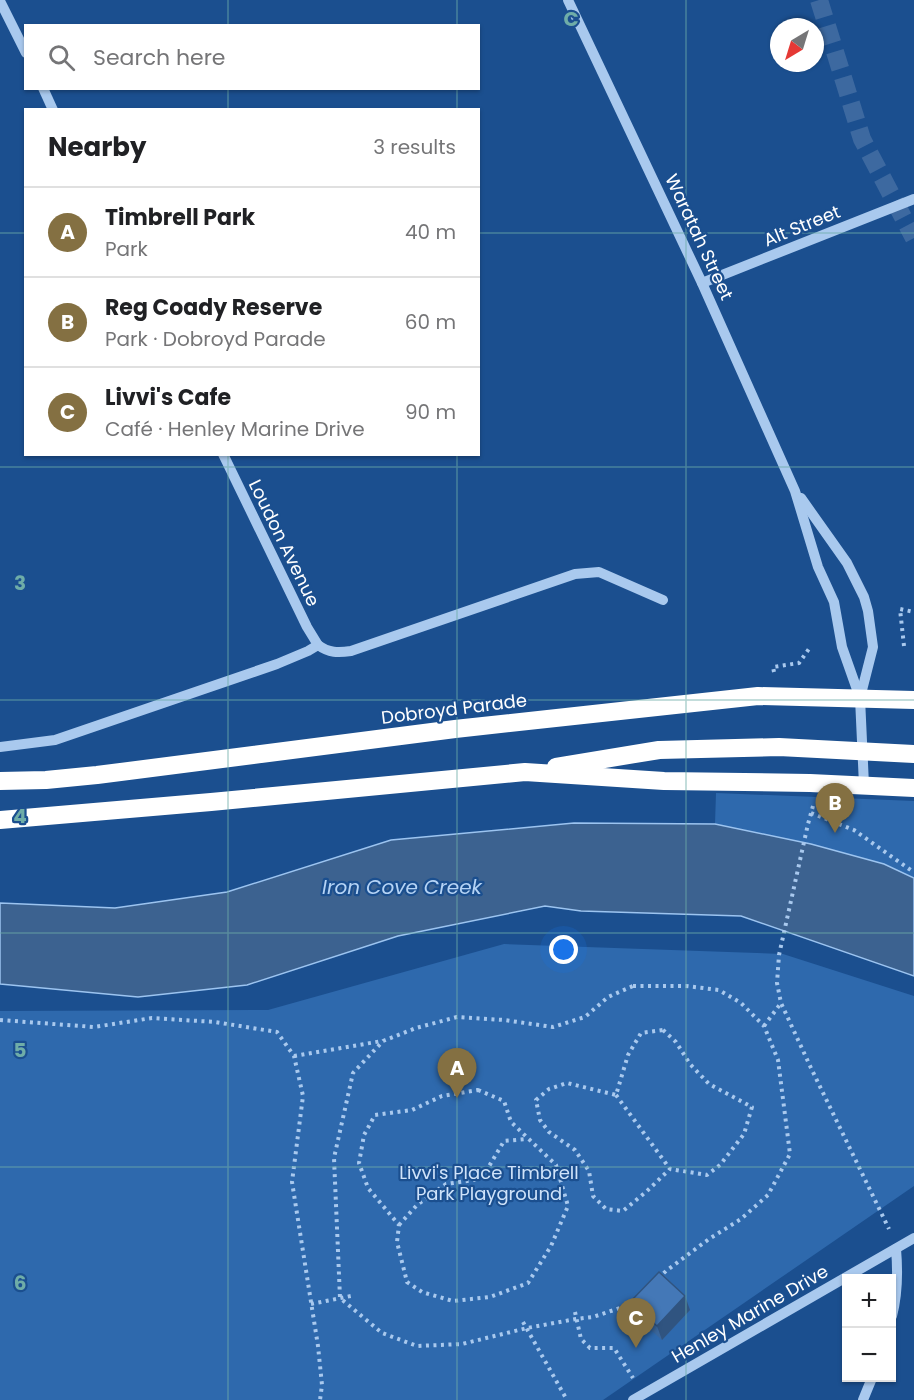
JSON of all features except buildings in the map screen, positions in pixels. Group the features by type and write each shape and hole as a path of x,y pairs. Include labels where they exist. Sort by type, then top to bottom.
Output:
{"highway":[{"name":"Dobroyd Parade","path":"0,781 46,780 97,775 455,729 758,696 914,700"},
{"path":"0,820 525,772 659,750 778,747 914,754"},
{"path":"525,772 664,782 810,783 914,788"}],"street":[{"name":"Waratah Street","path":"568,0 702,283 795,491 818,567 834,603 842,646 860,698 864,785"},
{"path":"0,1 24,49"},
{"path":"44,90 52,108"},
{"name":"Alt Street","path":"702,283 914,199"},
{"name":"Loudon Avenue","path":"224,456 307,627 318,645"},
{"name":"Waratah Street","path":"795,491 847,562 864,597 873,647 860,698"},
{"path":"0,747 55,740 277,664 318,645 334,653 351,651 575,574 599,572 663,600"},
{"name":"Henley Marine Drive","path":"638,1397 914,1238"},
{"path":"896,1249 898,1276 896,1300"},
{"path":"863,1400 870,1382"}],"path":[{"path":"904,646 900,609 914,612"},
{"path":"896,1249 887,1223 781,1003 777,983 779,956 812,813 854,830 914,871"},
{"path":"294,1056 383,1041 457,1017 504,1020 554,1027 585,1017 608,997 633,986 686,986 720,990 741,1003 764,1026 778,1060 790,1154 768,1195 741,1220 709,1239 666,1271 629,1305 593,1317 527,1328 462,1344 417,1346 382,1333 340,1298 334,1158 353,1073 383,1041"},
{"path":"764,1026 781,1003"},
{"path":"0,1020 94,1027 152,1018 215,1022 277,1032 294,1056 303,1096 292,1182 322,1386 320,1400"},
{"path":"616,1095 628,1055 641,1033 663,1030 676,1042 690,1064 709,1084 752,1107 744,1134 720,1165 707,1175 670,1169 616,1095 567,1083 549,1089 536,1100 540,1120 549,1132 575,1150 589,1171 593,1196 606,1209 623,1211 670,1169"},
{"path":"399,1225 368,1188 359,1163 364,1135 375,1115 412,1110 442,1096 478,1090 504,1101 511,1122 556,1165 568,1206 551,1246 528,1283 490,1297 453,1302 422,1292 407,1282 397,1242 399,1225 417,1205 446,1184 474,1180 488,1168 504,1141 528,1139"},
{"path":"311,1304 351,1296"},
{"path":"575,1312 581,1339 590,1348 614,1348 638,1397"},
{"path":"523,1322 567,1400"}],"green space":[{"path":"716,793 914,801 914,878 884,864 811,844 715,824"},
{"name":"Livvi's Place Timbrell Park Playground","path":"504,944 783,954 914,996 914,1186 603,1400 0,1400 0,1011 268,1010"}],"water":[{"name":"Iron Cove Creek","path":"574,823 715,824 811,844 884,864 914,878 914,976 741,916 581,911 545,906 398,936 247,985 138,997 0,984 0,903 115,908 227,892 391,840"}],"tunnel":[{"path":"819,0 862,139 914,238"}],"place":[{"name":"Reg Coady Reserve","path":"835,833"},
{"name":"Timbrell Park","path":"457,1098"},
{"name":"Livvi's Cafe","path":"636,1348"}]}
